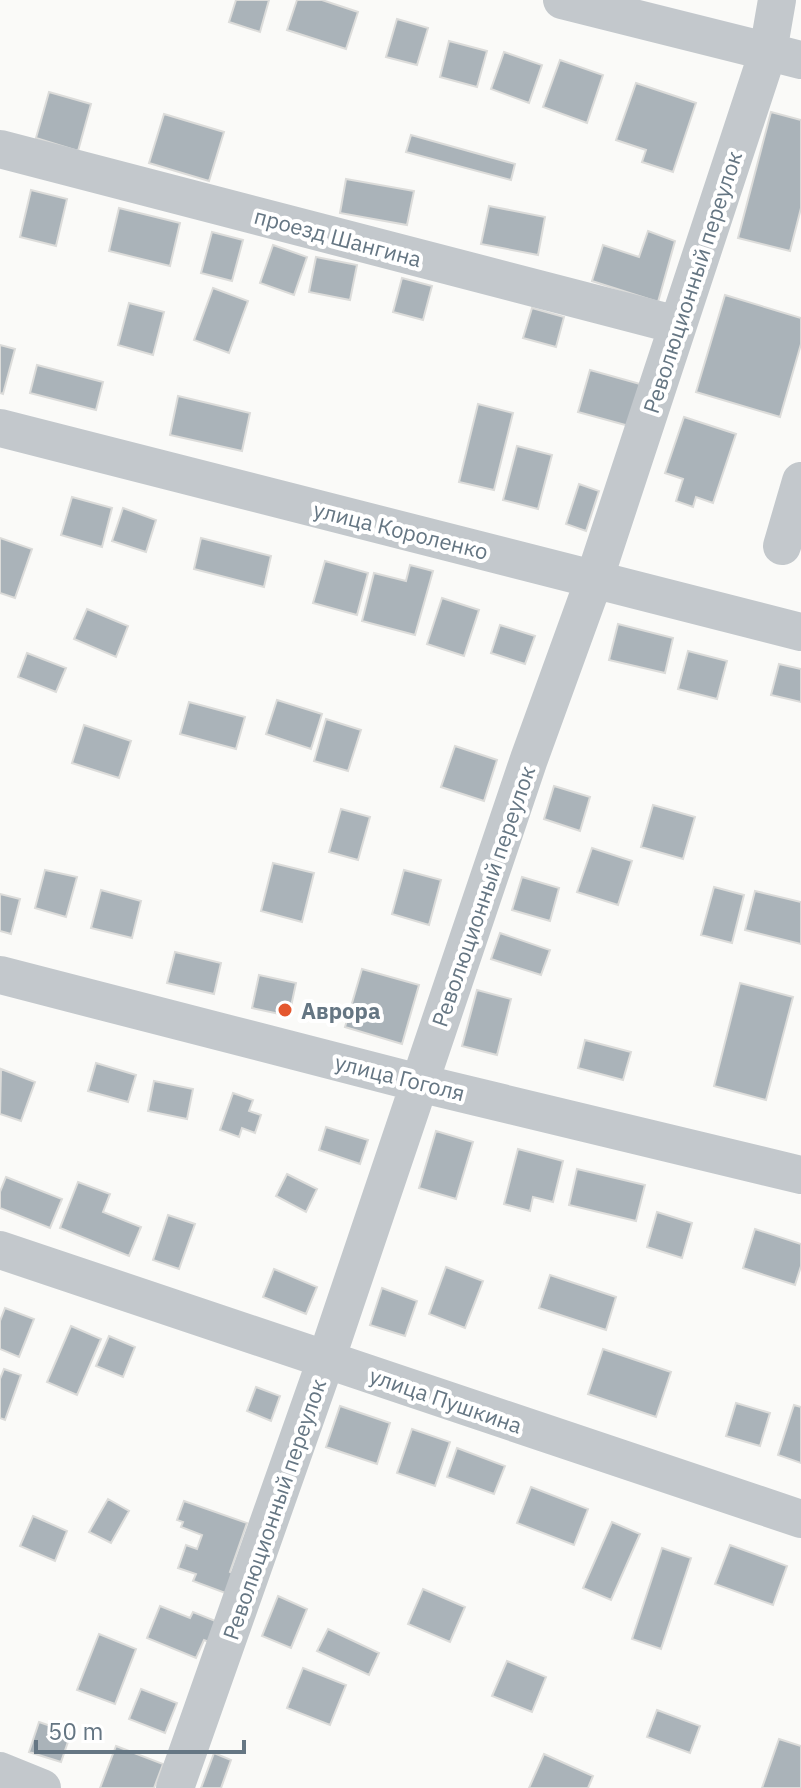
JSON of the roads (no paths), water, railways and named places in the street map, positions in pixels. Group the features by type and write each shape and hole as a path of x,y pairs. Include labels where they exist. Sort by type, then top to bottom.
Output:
{"street":[{"path":"562,0 785,56"},
{"name":"Революционный переулок","path":"175,1788 326,1360 529,759 594,580 677,325 785,56 777,0"},
{"name":"проезд Шангина","path":"0,149 677,325"},
{"name":"улица Короленко","path":"0,428 801,632"},
{"path":"782,546 801,481"},
{"name":"улица Гоголя","path":"0,975 419,1083 801,1175"},
{"name":"улица Пушкина","path":"0,1250 801,1519"},
{"path":"0,1771 42,1788"}],"place":[{"name":"Аврора","path":"285,1010"}]}
